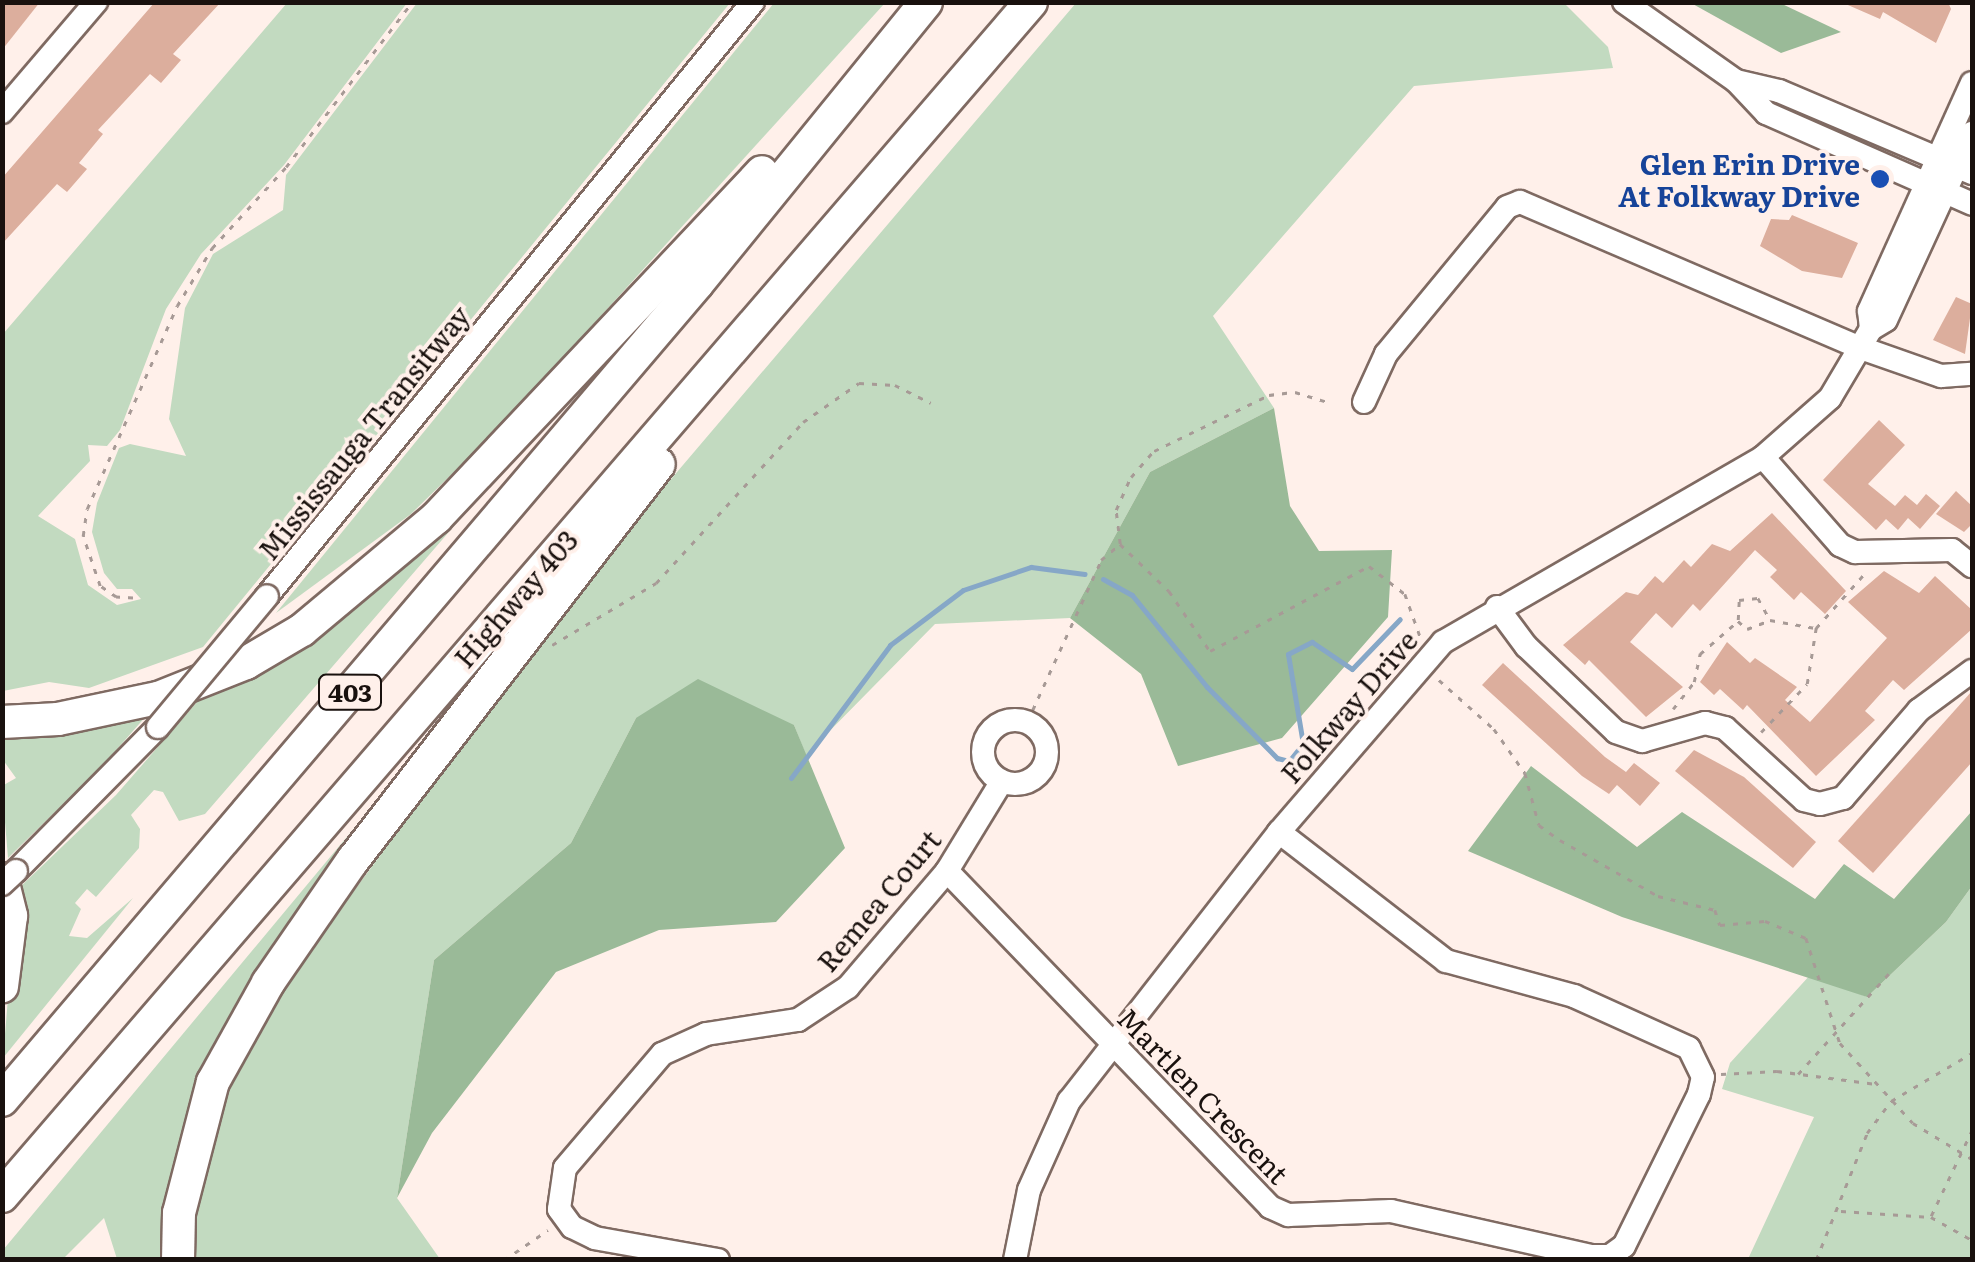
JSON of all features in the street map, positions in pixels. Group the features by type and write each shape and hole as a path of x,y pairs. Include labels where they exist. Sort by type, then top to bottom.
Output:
{"highway":[{"path":"2,722 98,712 207,681 273,648 347,598 501,452 917,2"},
{"name":"403","path":"2,1100 684,299 926,2"},
{"name":"Highway 403","path":"2,1196 1031,2"},
{"path":"178,1260 179,1213 213,1082 268,983 503,662 702,408 709,375"},
{"path":"2,986 11,916 7,878"}],"street":[{"path":"2,112 96,2"},
{"name":"Mississauga Transitway","path":"7,878 158,727 753,2"},
{"path":"1624,2 1736,81 1766,113 1972,204"},
{"path":"1736,81 1779,91 1956,165"},
{"name":"Folkway Drive","path":"1956,165 1972,83"},
{"name":"Folkway Drive","path":"1015,1260 1046,1144 1111,1043 1279,832 1427,661 1498,606 1763,457 1830,398 1866,339 1869,312 1935,188 1956,165 1972,134"},
{"path":"1364,402 1386,354 1507,207 1520,202 1866,339 1941,376 1972,374"},
{"path":"1763,457 1840,545 1876,552 1952,550 1972,566"},
{"path":"1498,606 1526,646 1616,732 1642,741 1705,723 1725,728 1804,800 1820,804 1843,798 1918,710 1972,671"},
{"path":"1003,722 1027,722 1045,740 1044,764 1027,782 1002,781 985,764 986,739 1003,722"},
{"name":"Remea Court","path":"566,1219 559,1209 565,1168 662,1054 706,1034 798,1020 824,1008 947,870 1002,781"},
{"path":"1279,832 1446,961 1600,1006 1689,1048 1703,1077"},
{"name":"Martlen Crescent","path":"947,870 1270,1207 1288,1215 1391,1211 1590,1256 1610,1256 1624,1246 1703,1077"},
{"path":"566,1219 595,1238 718,1260"}],"path":[{"path":"133,598 116,598 100,586 83,536 87,509 177,306 212,248 286,168 412,2"},
{"path":"503,662 568,640 656,584 803,422 860,383 896,385 932,403"},
{"path":"1331,403 1295,392 1269,395 1154,451 1131,477 1116,510 1120,544 1169,592 1210,651 1370,566 1404,594 1427,661 1443,687 1494,730 1525,773 1539,825 1658,896 1715,910 1720,925 1765,921 1806,938 1836,1030 1891,1101 1914,1124 1972,1159"},
{"path":"1027,722 1101,560 1120,544"},
{"path":"1746,748 1807,684 1816,628 1876,552"},
{"path":"1662,736 1666,718 1694,682 1700,654 1738,621 1738,600 1758,598 1770,620"},
{"path":"1738,621 1760,628 1770,620 1816,628"},
{"path":"1797,1075 1893,969"},
{"path":"1816,1260 1841,1211 1867,1132 1891,1101 1971,1054 1972,1063"},
{"path":"1703,1077 1797,1075 1878,1084"},
{"path":"1931,1217 1972,1130"},
{"path":"1841,1211 1931,1217 1972,1240"},
{"path":"504,1260 566,1219"}],"green space":[{"path":"287,3 407,3 284,165 201,254 166,309 120,430 107,446 88,445 90,461 38,516 75,539 88,585 117,605 141,599 132,589 117,589 104,573 92,532 97,503 119,448 130,444 186,456 169,419 185,308 213,254 283,210 286,175 417,3 730,3 203,647 89,688 49,682 3,691 3,334"},
{"path":"774,3 885,3 501,426 411,514 276,613"},
{"path":"1076,3 1564,3 1608,47 1613,68 1414,86 1213,316 1274,408 1150,472 1070,618 935,624 806,755 794,725 636,718 571,843 434,960 397,1198 440,1259 191,1260 192,1200 218,1104 268,1007 575,592"},
{"path":"1691,3 1780,3 1841,32 1781,53"},
{"path":"1274,408 1290,506 1319,551 1392,550 1388,617 1282,738 1178,766 1141,674 1070,618 1150,472"},
{"path":"480,496 205,814 179,821 163,792 154,790 131,815 140,829 139,848 96,897 87,889 75,903 81,909 69,936 87,938 133,898 3,1058 17,890 116,795 204,694"},
{"path":"698,679 794,725 845,848 776,922 659,930 556,972 432,1133 397,1198 434,960 571,843 636,718"},
{"path":"147,715 104,764 8,858 2,786 16,778 3,760 3,737"},
{"path":"425,743 257,984 168,1259 117,1259 104,1218 63,1259 3,1260 3,1250"},
{"path":"1531,766 1637,847 1682,812 1815,899 1844,864 1894,899 1972,811 1972,886 1946,922 1867,997 1622,917 1468,851"},
{"path":"1972,886 1972,1259 1748,1259 1814,1117 1722,1089 1730,1063 1811,974 1867,997 1946,922"}],"building":[{"path":"2,2 40,2 2,50"},
{"path":"155,2 221,2 173,54 181,60 161,83 150,74 98,130 103,134 79,163 87,169 67,192 57,184 2,244 2,178"},
{"path":"1841,2 1948,2 1951,9 1936,43 1883,12 1880,19"},
{"path":"1792,215 1858,243 1842,278 1802,271 1760,246 1771,219 1789,220"},
{"path":"1956,297 1972,304 1965,354 1933,340"},
{"path":"1879,420 1905,445 1868,484 1895,506 1905,495 1917,505 1926,494 1940,506 1920,529 1908,518 1898,530 1886,519 1876,530 1823,480"},
{"path":"1956,491 1972,506 1972,524 1964,532 1936,514"},
{"path":"1772,513 1846,591 1825,614 1801,592 1794,600 1770,577 1777,570 1755,550 1700,611 1693,604 1672,628 1656,613 1630,642 1683,687 1646,717 1589,660 1585,665 1563,645 1626,592 1638,595 1655,576 1663,583 1684,560 1691,567 1712,544 1730,551"},
{"path":"1884,571 1919,593 1935,576 1972,610 1972,629 1904,690 1893,680 1865,711 1875,720 1816,776 1747,705 1743,710 1720,689 1714,695 1700,682 1727,642 1750,663 1755,658 1797,687 1785,700 1810,722 1887,638 1848,602"},
{"path":"1503,663 1605,757 1626,772 1634,763 1660,783 1640,806 1617,785 1609,794 1582,776 1482,685"},
{"path":"1972,691 1972,762 1873,873 1838,841"},
{"path":"1694,750 1744,777 1816,842 1793,868 1675,771"}],"waterway":[{"path":"791,778 890,645 963,590 1031,567 1085,574"},
{"path":"1103,579 1132,595 1207,687 1277,758 1289,761 1303,744 1288,654 1312,642 1352,669 1400,619"}],"place":[{"name":"Glen Erin Drive At Folkway Drive","path":"1880,179"}]}
